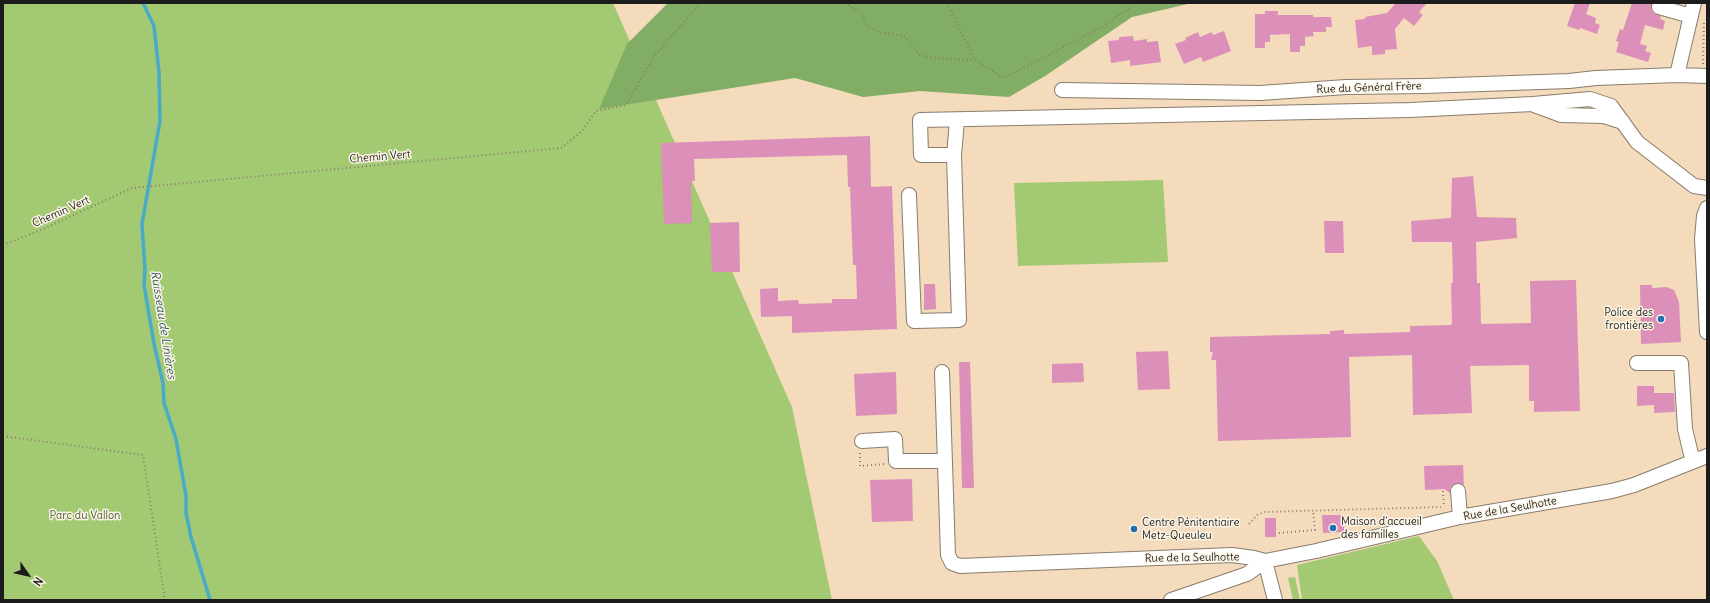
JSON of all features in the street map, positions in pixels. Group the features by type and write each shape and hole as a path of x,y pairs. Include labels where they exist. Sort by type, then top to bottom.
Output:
{"street":[{"path":"1659,7 1696,12 1677,75"},
{"name":"Rue du Général Frère","path":"1062,90 1260,93 1346,87 1497,84 1677,75 1705,71"},
{"path":"954,154 921,155 920,120 957,121 1410,110 1533,104 1590,99 1611,106 1637,142 1694,186 1707,188"},
{"path":"908,195 914,321 959,320 954,154 957,121"},
{"path":"1707,208 1704,216 1702,239 1707,332"},
{"path":"1637,363 1681,362 1685,429 1691,454 1701,458"},
{"name":"Rue de la Seulhotte","path":"942,372 948,554 952,563 960,566 1232,555 1254,558 1265,562 1316,551 1460,512 1612,491 1701,458"},
{"path":"862,440 895,439 896,461 945,461"},
{"path":"1458,491 1460,512"},
{"path":"1171,600 1247,574 1265,562 1274,600"}],"path":[{"name":"Chemin Vert","path":"3,245 41,230 132,188 561,148 582,131 596,111 626,105 654,56 701,3"},
{"path":"845,3 862,14 867,26 879,32 904,36 920,56 975,60 1004,78 1102,28 1136,3"},
{"path":"947,3 975,60"},
{"path":"1696,12 1704,50 1705,71"},
{"path":"3,436 143,455 165,600"},
{"path":"862,440 859,445 860,466 880,465 896,461"},
{"path":"1444,491 1444,507"},
{"path":"1250,524 1257,515 1264,512 1444,507 1460,512"},
{"path":"1279,533 1315,530 1313,510"}],"green space":[{"name":"Parc du Vallon","path":"3,3 613,3 792,407 832,600 3,600"},
{"path":"668,3 1192,3 1132,17 1045,76 1009,97 920,91 863,97 795,78 599,109 627,44"},
{"path":"1163,180 1168,262 1018,266 1014,183"},
{"path":"1419,536 1437,561 1454,600 1302,600 1297,565"},
{"path":"1295,577 1300,600 1293,600 1288,578"}],"building":[{"path":"1396,3 1427,3 1419,12 1423,15 1414,26 1404,18 1395,29 1397,49 1385,50 1385,54 1372,55 1372,46 1358,48 1355,20 1387,13"},
{"path":"1575,3 1590,3 1586,14 1596,18 1595,23 1600,25 1597,34 1580,28 1579,30 1567,26"},
{"path":"1632,3 1652,3 1651,9 1653,13 1661,16 1660,19 1665,21 1663,30 1645,25 1640,44 1647,46 1645,51 1651,53 1648,62 1616,52 1619,42 1616,41 1620,29 1623,30"},
{"path":"1265,11 1278,11 1278,15 1313,15 1313,17 1331,17 1332,27 1326,27 1326,32 1313,32 1314,36 1305,37 1305,46 1300,46 1300,52 1290,52 1290,34 1270,35 1270,42 1265,42 1265,48 1255,48 1255,14 1265,14"},
{"path":"1224,31 1231,51 1203,62 1201,57 1184,64 1175,44 1186,40 1185,38 1198,32 1200,37 1212,32 1213,35"},
{"path":"1133,36 1134,41 1147,39 1147,42 1158,41 1161,62 1130,66 1130,60 1111,63 1108,41 1119,40 1119,37"},
{"path":"870,136 871,187 892,186 897,329 792,333 792,316 761,317 760,289 778,288 778,301 798,300 799,304 832,303 832,299 857,299 856,265 853,265 850,187 848,187 847,155 694,159 695,181 691,181 692,223 664,224 661,143"},
{"path":"1473,176 1477,217 1516,218 1517,238 1476,242 1477,283 1480,283 1481,323 1531,323 1530,281 1576,280 1580,411 1534,412 1534,401 1529,401 1529,365 1470,366 1472,413 1413,415 1412,355 1349,357 1351,437 1218,441 1216,360 1211,360 1213,352 1210,352 1210,337 1330,334 1330,331 1344,330 1344,334 1410,332 1410,326 1451,325 1451,283 1453,283 1452,242 1412,242 1411,221 1451,218 1452,178"},
{"path":"1324,221 1343,221 1344,253 1325,253"},
{"path":"739,222 740,272 712,272 710,223"},
{"path":"924,284 935,284 936,309 924,310"},
{"path":"1640,285 1652,285 1652,288 1666,287 1674,290 1679,302 1681,342 1641,344"},
{"path":"1168,351 1170,389 1138,390 1136,352"},
{"path":"959,362 970,362 974,488 962,488"},
{"path":"1083,363 1084,382 1052,383 1052,364"},
{"path":"896,372 897,414 856,416 854,374"},
{"path":"1637,386 1654,386 1654,393 1674,393 1675,412 1654,413 1654,405 1637,406"},
{"path":"1463,465 1464,485 1458,483 1454,484 1450,488 1450,493 1444,489 1425,490 1424,466"},
{"path":"912,479 913,521 872,522 870,480"},
{"name":"Maison d'accueil des familles","path":"1322,515 1344,515 1344,532 1323,533"},
{"path":"1265,518 1276,518 1276,537 1265,537"}],"waterway":[{"name":"Ruisseau de Linières","path":"143,3 154,26 159,72 160,121 142,224 145,269 144,285 154,344 163,383 164,403 176,439 186,496 186,513 191,537 210,600"}],"place":[{"name":"Police des frontières","path":"1661,319"},
{"name":"Maison d'accueil des familles","path":"1333,528"},
{"name":"Centre Pénitentiaire Metz-Queuleu","path":"1134,529"}]}
